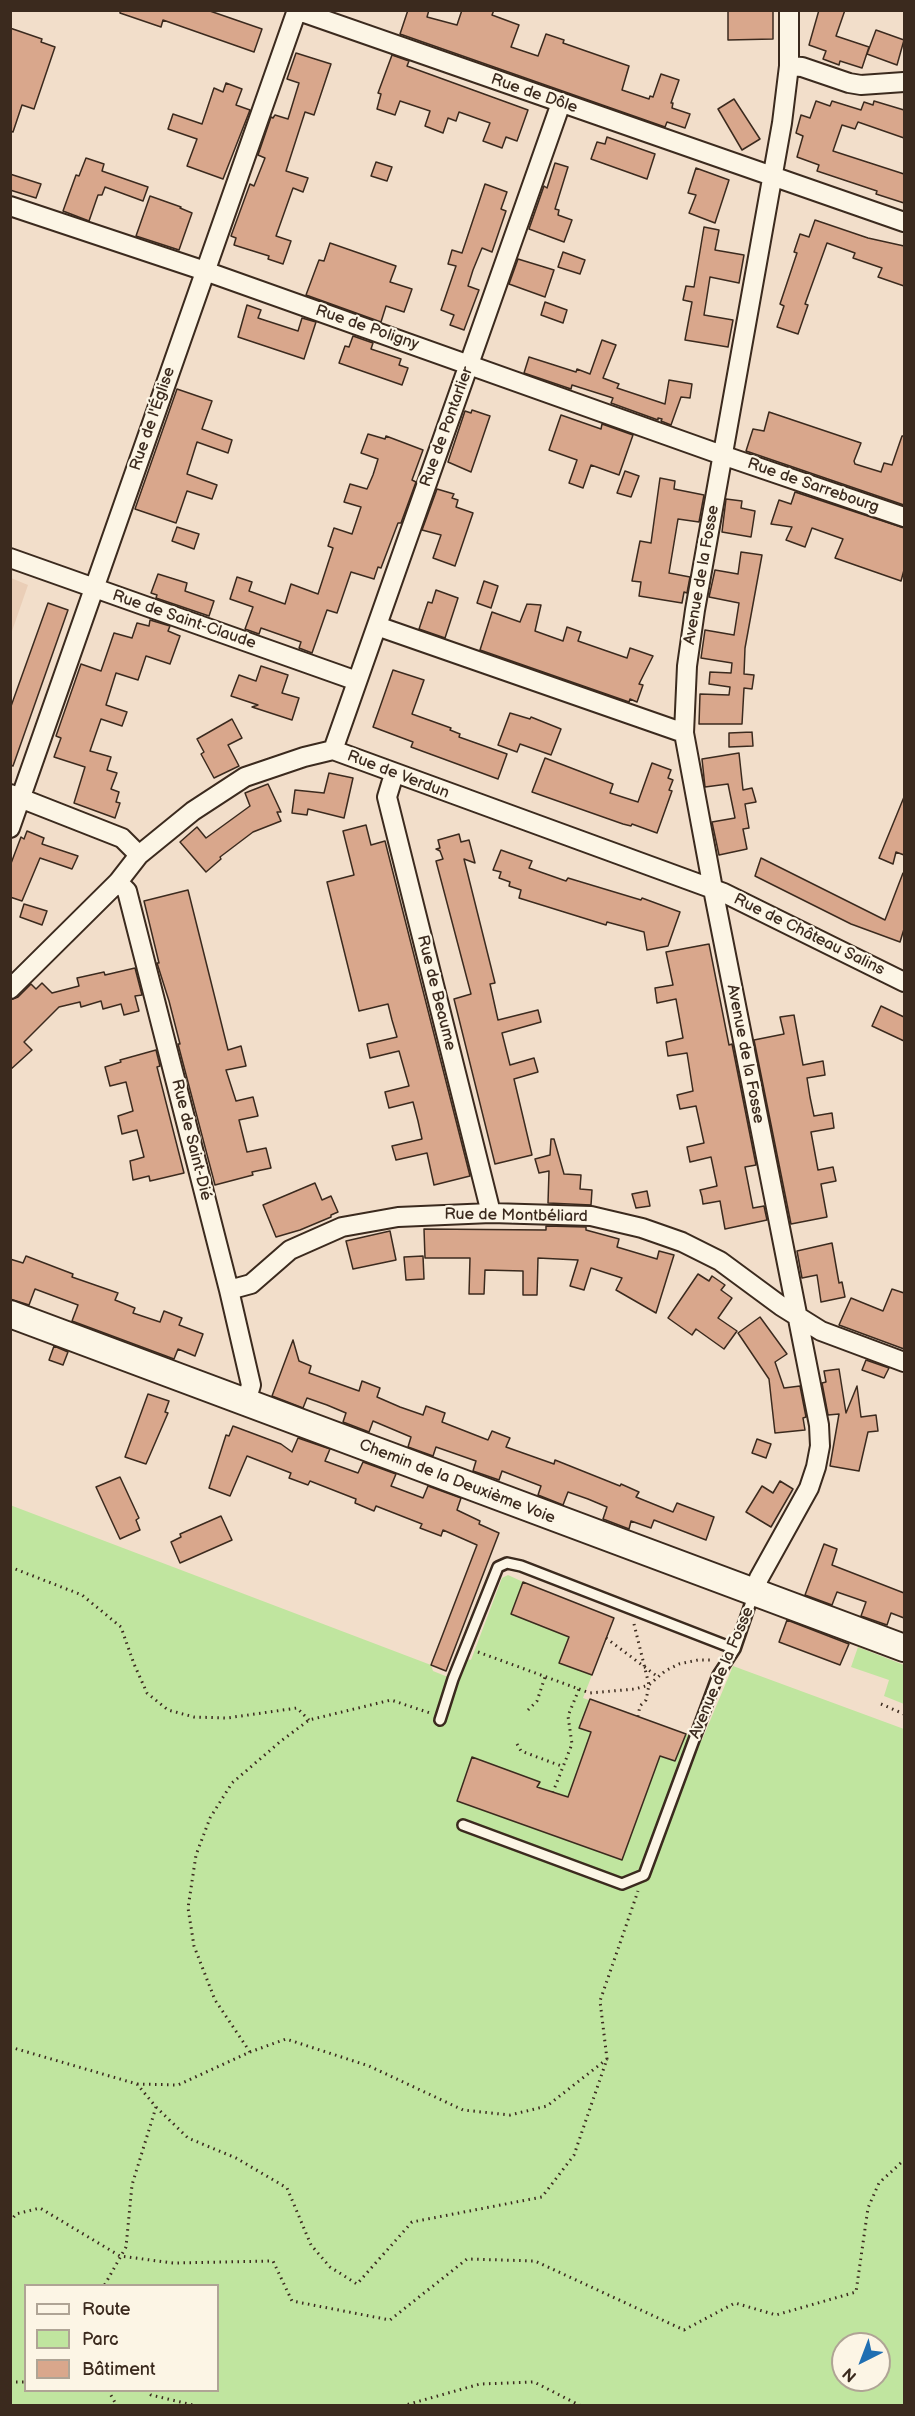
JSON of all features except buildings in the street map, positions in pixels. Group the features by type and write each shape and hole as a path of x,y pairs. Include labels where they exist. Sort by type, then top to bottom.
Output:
{"street":[{"name":"Avenue de la Fosse","path":"754,1593 759,1578 809,1488 820,1446 815,1402 796,1315 684,733 687,666 782,123 789,66 789,10"},
{"name":"Rue de Dôle","path":"296,11 904,222"},
{"name":"Rue de l'Église","path":"10,828 16,795 94,589 296,11"},
{"path":"789,66 855,84 904,82"},
{"name":"Rue de Pontarlier","path":"333,750 561,103"},
{"name":"Rue de Poligny","path":"10,206 205,271 470,364 722,456"},
{"name":"Rue de Sarrebourg","path":"722,456 904,517"},
{"name":"Rue de Saint-Claude","path":"10,558 357,681"},
{"path":"377,626 684,733"},
{"name":"Rue de Verdun","path":"10,989 118,882 139,855 193,811 245,777 304,757 333,750 713,889"},
{"name":"Rue de Beaume","path":"394,774 387,797 491,1213"},
{"path":"16,795 122,838 139,855"},
{"name":"Rue de Saint-Dié","path":"118,882 128,891 229,1290 251,1385 246,1402"},
{"name":"Rue de Château Salins","path":"713,889 904,980"},
{"name":"Rue de Montbéliard","path":"229,1290 251,1284 290,1250 342,1227 398,1217 491,1213 591,1216 642,1228 682,1242 720,1261 781,1306 821,1331 904,1362"},
{"name":"Chemin de la Deuxième Voie","path":"10,1314 904,1648"}],"lane":[{"path":"440,1718 465,1647 498,1567 507,1563 521,1566 735,1649"},
{"name":"Avenue de la Fosse","path":"644,1875 718,1675 735,1649 754,1593"},
{"path":"463,1825 622,1884 644,1875"}],"path":[{"path":"10,1567 82,1595 121,1627 147,1693 168,1710 195,1717 227,1718 297,1708 309,1720"},
{"path":"623,1605 621,1615 634,1624 649,1685 646,1700 640,1706 638,1716"},
{"path":"606,1638 658,1677"},
{"path":"465,1647 590,1693 613,1692 649,1685 679,1664 698,1660 726,1662"},
{"path":"528,1710 537,1701 545,1677"},
{"path":"553,1792 572,1744 568,1716 579,1689"},
{"path":"250,2052 215,2000 194,1946 188,1908 196,1855 210,1818 232,1783 309,1720 390,1700 440,1718"},
{"path":"881,1704 904,1714"},
{"path":"517,1744 521,1751 564,1767"},
{"path":"137,2084 156,2107 188,2138 236,2158 287,2188 310,2245 330,2267 357,2284 412,2222 542,2197 574,2155 607,2059 600,2001 644,1875"},
{"path":"10,2047 137,2084 177,2085 250,2052 286,2039 369,2066 463,2110 510,2115 547,2106 607,2059"},
{"path":"105,2284 126,2247 132,2185 156,2107"},
{"path":"10,2222 15,2214 40,2208 120,2256 173,2264 273,2261 291,2301 390,2320 467,2259 535,2261 684,2330 735,2303 776,2315 856,2292 868,2208 879,2182 904,2160"},
{"path":"402,2406 480,2384 534,2382 581,2406"},
{"path":"109,2392 117,2406"},
{"path":"147,2392 151,2395 197,2406"},
{"path":"764,2406 770,2406"}],"shaded area":[{"path":"10,578 28,585 11,634"}],"green space":[{"path":"10,1505 431,1665 433,1671 458,1681 467,1659 471,1660 502,1578 508,1575 523,1582 511,1614 569,1637 559,1663 592,1675 583,1698 702,1740 733,1666 904,1729 904,2405 11,2405"},
{"path":"858,1647 904,1665 904,1704 884,1696 889,1680 851,1667"}]}
